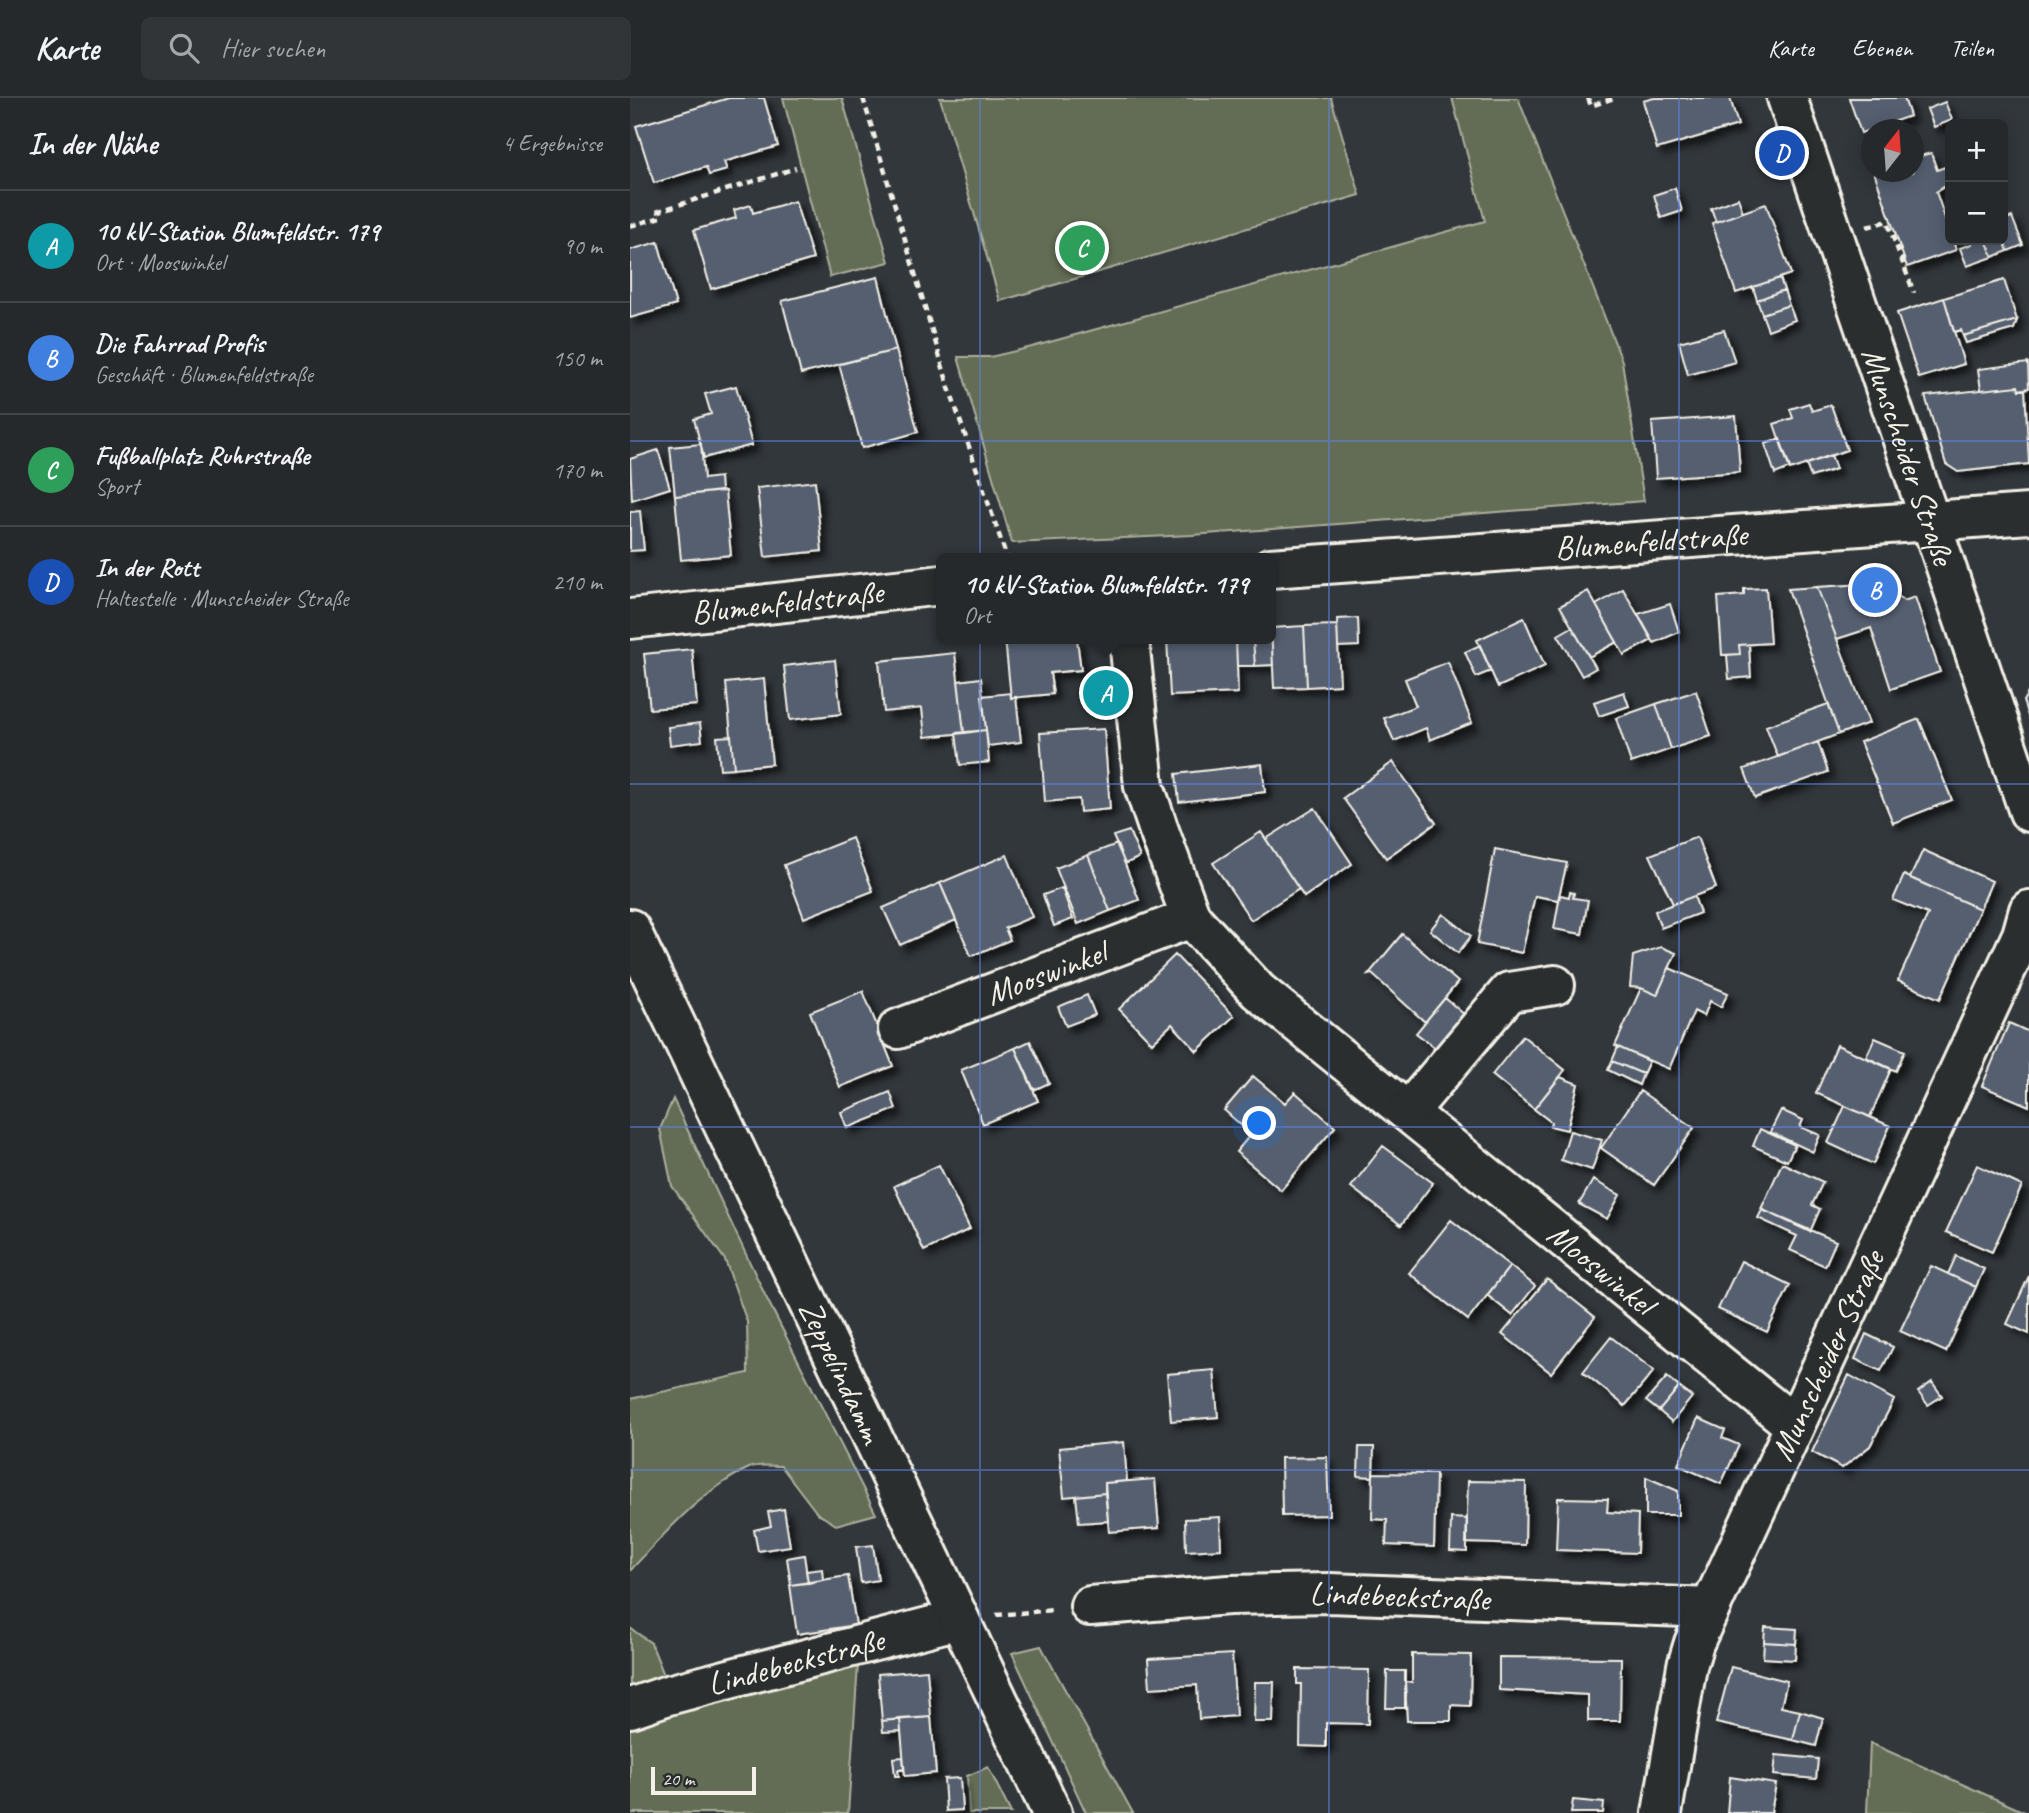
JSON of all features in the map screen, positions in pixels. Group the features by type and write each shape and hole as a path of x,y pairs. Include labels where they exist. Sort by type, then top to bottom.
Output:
{"street":[{"name":"Munscheider Straße","path":"1787,98 2029,812"},
{"name":"Blumenfeldstraße","path":"1276,568 2029,514"},
{"name":"Blumenfeldstraße","path":"633,618 936,586"},
{"name":"Mooswinkel","path":"1130,644 1144,786 1191,918 1258,991 1794,1425"},
{"name":"Munscheider Straße","path":"1662,1813 1687,1665 1710,1608 2022,935 2029,910"},
{"name":"Mooswinkel","path":"898,1029 1191,918"},
{"name":"Zeppelindamm","path":"630,929 1052,1813"},
{"path":"1408,1112 1509,992 1555,985"},
{"name":"Lindebeckstraße","path":"1090,1606 1229,1595 1329,1593 1710,1608"},
{"name":"Lindebeckstraße","path":"630,1708 668,1695 960,1619"}],"path":[{"path":"863,98 949,388 1005,553"},
{"path":"1588,98 1591,106 1614,98"},
{"path":"630,226 658,218 656,212 796,168"},
{"path":"1887,221 1914,293"},
{"path":"960,1619 1090,1606"}],"green space":[{"path":"783,98 842,98 889,262 830,277"},
{"path":"940,98 1331,98 1360,195 1000,301"},
{"path":"1452,98 1518,98 1622,361 1644,501 1192,535 1012,543 958,357 990,357 1032,347 1485,221"},
{"path":"673,1099 766,1297 876,1514 836,1525 817,1513 781,1466 752,1467 715,1488 670,1528 630,1571 630,1399 748,1373 747,1322 725,1260 672,1186 660,1129"},
{"path":"630,1628 651,1643 666,1680 858,1665 848,1813 630,1813"},
{"path":"1041,1646 1133,1813 1086,1813 1012,1653"},
{"path":"1870,1743 2027,1813 1867,1813"},
{"path":"988,1767 1011,1813 969,1813 967,1776"}],"building":[{"path":"729,98 764,98 778,146 724,162 727,170 709,175 706,167 654,183 636,126"},
{"path":"1654,98 1730,98 1738,125 1657,149 1643,101"},
{"path":"1849,98 1904,98 1910,116 1901,119 1861,119 1861,133"},
{"path":"1945,102 1952,119 1945,119 1945,123 1934,127 1927,109"},
{"path":"1931,153 1937,170 1945,167 1945,186 1936,192 1945,218 1945,245 1954,245 1956,250 1907,267 1877,182 1924,182 1924,155"},
{"path":"1675,188 1682,211 1661,218 1654,195"},
{"path":"1738,198 1743,212 1716,222 1711,208"},
{"path":"795,201 813,259 711,289 694,230 736,218 734,210 751,205 753,213"},
{"path":"1766,204 1791,274 1736,293 1712,223"},
{"path":"2012,217 2023,245 2008,251 2006,245 2008,245 2008,218"},
{"path":"658,242 676,305 630,318 630,250"},
{"path":"1988,245 2006,245 2008,251 1993,257"},
{"path":"1988,245 1993,257 1967,266 1960,248"},
{"path":"878,277 896,350 801,374 782,301"},
{"path":"1780,278 1784,290 1757,300 1753,287"},
{"path":"2004,280 2017,320 1963,336 1961,330 1954,332 1944,298"},
{"path":"1784,290 1789,305 1762,314 1757,300"},
{"path":"1944,298 1964,364 1919,378 1897,313"},
{"path":"1789,305 1795,320 1768,330 1762,314"},
{"path":"2017,320 2014,329 1966,343 1963,336"},
{"path":"1724,330 1735,362 1688,375 1679,342"},
{"path":"896,350 918,432 862,448 839,364"},
{"path":"2028,363 2029,388 2019,390 2018,386 1981,390 1978,369"},
{"path":"736,386 752,445 704,458 694,419 711,414 705,394"},
{"path":"2018,386 2019,390 2025,389 2029,464 1958,472 1946,464 1925,396"},
{"path":"1809,403 1812,411 1831,405 1847,450 1790,470 1774,424 1793,418 1790,409"},
{"path":"1736,416 1740,472 1656,478 1652,422"},
{"path":"1780,439 1790,468 1775,474 1765,444"},
{"path":"701,444 704,479 720,477 721,491 675,496 670,447"},
{"path":"658,450 670,488 632,500 630,459"},
{"path":"1831,455 1836,469 1811,477 1806,464"},
{"path":"815,481 822,551 765,557 757,488"},
{"path":"725,491 731,555 681,560 675,496"},
{"path":"640,511 644,550 630,551 630,512"},
{"path":"1880,583 1904,601 1915,597 1940,672 1891,689 1871,628 1837,639 1817,587"},
{"path":"1817,587 1869,723 1839,734 1788,589"},
{"path":"1766,588 1770,643 1739,645 1740,654 1722,655 1718,597 1744,595 1744,589"},
{"path":"1623,589 1652,640 1624,655 1596,605"},
{"path":"1588,591 1617,642 1589,657 1560,606"},
{"path":"1670,604 1679,632 1654,643 1638,614"},
{"path":"1358,618 1359,646 1338,647 1337,619"},
{"path":"1524,618 1545,666 1498,687 1477,640"},
{"path":"1337,625 1340,685 1307,687 1304,626"},
{"path":"1304,626 1307,687 1274,688 1272,644 1276,644 1276,628"},
{"path":"1572,627 1596,668 1582,676 1558,635"},
{"path":"1006,644 1078,644 1081,670 1050,673 1053,694 1011,698"},
{"path":"1167,644 1236,644 1238,693 1170,696"},
{"path":"1236,644 1253,644 1255,666 1237,666"},
{"path":"1253,644 1272,644 1273,665 1255,666"},
{"path":"1480,645 1491,671 1476,677 1465,652"},
{"path":"1739,645 1749,645 1751,677 1729,679 1727,655 1740,654"},
{"path":"692,649 697,705 650,709 644,654"},
{"path":"955,653 964,733 925,737 922,708 884,712 879,661"},
{"path":"835,660 841,714 790,720 784,666"},
{"path":"1448,662 1472,723 1430,740 1426,728 1394,741 1384,718 1416,706 1405,679"},
{"path":"981,678 986,730 964,733 958,681"},
{"path":"764,679 772,764 734,768 726,683"},
{"path":"1101,684 1108,684 1110,702 1103,703"},
{"path":"1696,691 1711,736 1671,749 1656,704"},
{"path":"2029,691 2029,719 2023,701"},
{"path":"1624,692 1629,706 1599,716 1594,702"},
{"path":"1011,693 1011,698 1016,697 1021,742 988,746 982,696"},
{"path":"1656,704 1671,749 1631,763 1616,718"},
{"path":"1828,704 1839,734 1778,757 1766,726"},
{"path":"1919,719 1952,800 1893,823 1860,742"},
{"path":"700,723 702,741 670,745 668,727"},
{"path":"1104,729 1110,809 1080,812 1079,799 1045,802 1040,733"},
{"path":"986,730 989,762 960,765 956,733"},
{"path":"731,736 734,768 720,769 717,737"},
{"path":"1818,742 1828,772 1755,798 1744,769"},
{"path":"1393,762 1436,823 1386,858 1343,798"},
{"path":"1262,764 1265,792 1179,802 1176,774"},
{"path":"1315,808 1352,864 1304,897 1266,839"},
{"path":"1129,831 1140,857 1125,864 1113,836"},
{"path":"1261,832 1299,889 1251,920 1213,863"},
{"path":"1697,837 1716,888 1673,904 1650,855"},
{"path":"852,838 873,891 804,918 784,865"},
{"path":"1117,844 1139,900 1110,911 1088,855"},
{"path":"1495,849 1567,863 1558,900 1535,896 1522,953 1477,944"},
{"path":"1923,850 1992,881 1980,909 1910,878"},
{"path":"1007,855 1032,917 1005,928 1010,940 971,956 940,883"},
{"path":"1088,855 1110,911 1078,924 1056,868"},
{"path":"1904,875 1980,909 1940,999 1898,981 1928,914 1893,900"},
{"path":"940,883 956,920 900,945 883,908"},
{"path":"1062,888 1073,919 1054,926 1043,895"},
{"path":"1570,892 1574,893 1573,898 1588,900 1582,934 1554,929 1560,895 1569,897"},
{"path":"1694,896 1700,913 1661,928 1655,911"},
{"path":"1443,914 1471,936 1458,953 1430,930"},
{"path":"1402,934 1458,982 1425,1022 1372,974 1368,975"},
{"path":"1661,947 1676,953 1657,995 1641,988 1630,987 1633,956"},
{"path":"1175,955 1234,1016 1197,1051 1172,1024 1152,1043 1119,1009"},
{"path":"1669,968 1728,993 1721,1007 1710,1001 1704,1016 1694,1011 1669,1069 1615,1046 1641,988 1657,995"},
{"path":"863,991 893,1066 840,1087 810,1012"},
{"path":"1087,995 1095,1015 1066,1026 1058,1007"},
{"path":"1445,998 1466,1016 1438,1050 1416,1033"},
{"path":"2009,1023 2029,1032 2029,1106 1982,1086"},
{"path":"1523,1036 1565,1070 1534,1109 1492,1075"},
{"path":"1875,1038 1905,1051 1896,1071 1866,1057"},
{"path":"1030,1041 1049,1083 1034,1090 1015,1048"},
{"path":"1837,1045 1891,1069 1870,1117 1816,1093"},
{"path":"1618,1047 1649,1061 1643,1074 1612,1061"},
{"path":"1015,1048 1038,1101 983,1124 961,1070"},
{"path":"1612,1061 1643,1074 1639,1085 1608,1070"},
{"path":"1253,1076 1285,1103 1295,1092 1335,1127 1281,1190 1236,1152 1251,1134 1224,1110"},
{"path":"1560,1077 1578,1084 1567,1130 1550,1126 1551,1122 1534,1109"},
{"path":"1640,1091 1694,1128 1654,1185 1601,1148"},
{"path":"890,1092 896,1109 847,1128 841,1112"},
{"path":"1845,1106 1890,1126 1873,1164 1828,1143"},
{"path":"1781,1110 1803,1120 1800,1127 1820,1135 1813,1152 1770,1132"},
{"path":"1760,1129 1795,1145 1787,1161 1753,1146"},
{"path":"1570,1131 1602,1140 1592,1170 1561,1160"},
{"path":"1383,1146 1433,1183 1401,1225 1351,1187"},
{"path":"1782,1163 1823,1182 1812,1205 1820,1209 1810,1232 1761,1209"},
{"path":"939,1165 970,1229 924,1251 894,1186"},
{"path":"1977,1165 2022,1186 1992,1252 1946,1232"},
{"path":"1593,1180 1620,1195 1607,1219 1579,1204"},
{"path":"1762,1210 1836,1241 1825,1266 1790,1250 1797,1236 1758,1218"},
{"path":"1451,1220 1510,1266 1468,1320 1409,1273"},
{"path":"1956,1256 1984,1269 1976,1287 1948,1274"},
{"path":"1741,1261 1790,1285 1767,1332 1718,1309"},
{"path":"1510,1266 1535,1286 1512,1315 1487,1295"},
{"path":"1931,1266 1976,1287 1946,1352 1900,1331"},
{"path":"2029,1276 2029,1334 2007,1324"},
{"path":"1547,1279 1595,1317 1551,1373 1502,1334"},
{"path":"1866,1334 1893,1347 1881,1371 1855,1359"},
{"path":"1611,1337 1654,1371 1625,1406 1583,1372"},
{"path":"1214,1370 1218,1417 1171,1421 1167,1374"},
{"path":"1849,1375 1894,1400 1870,1446 1842,1468 1812,1452"},
{"path":"1667,1377 1679,1387 1659,1411 1646,1401"},
{"path":"1932,1382 1942,1396 1928,1405 1918,1392"},
{"path":"1679,1387 1692,1397 1672,1422 1659,1411"},
{"path":"1698,1418 1725,1430 1722,1438 1739,1445 1721,1484 1678,1465"},
{"path":"1124,1442 1127,1481 1105,1483 1105,1493 1064,1497 1059,1448"},
{"path":"1359,1447 1374,1447 1373,1477 1358,1476"},
{"path":"1327,1457 1329,1515 1282,1516 1281,1458"},
{"path":"1373,1473 1436,1474 1434,1547 1386,1545 1387,1520 1372,1519"},
{"path":"1646,1477 1678,1491 1678,1515 1646,1515"},
{"path":"1155,1479 1159,1528 1109,1532 1105,1483"},
{"path":"1468,1481 1526,1482 1525,1545 1466,1543"},
{"path":"1105,1493 1108,1521 1079,1523 1076,1496"},
{"path":"1558,1498 1608,1499 1607,1512 1638,1514 1637,1553 1556,1550"},
{"path":"784,1509 790,1546 758,1551 754,1530 771,1526 768,1512"},
{"path":"1220,1517 1221,1549 1186,1551 1185,1519"},
{"path":"1451,1518 1467,1519 1467,1552 1450,1551"},
{"path":"873,1545 878,1580 861,1583 856,1547"},
{"path":"804,1555 808,1583 791,1585 787,1558"},
{"path":"822,1569 823,1580 808,1583 806,1571"},
{"path":"848,1576 856,1625 797,1634 790,1585"},
{"path":"1765,1627 1797,1629 1796,1644 1764,1642"},
{"path":"1764,1642 1796,1644 1795,1660 1763,1658"},
{"path":"1232,1654 1236,1716 1199,1719 1197,1685 1150,1688 1148,1659"},
{"path":"1412,1654 1471,1655 1470,1706 1451,1705 1451,1721 1407,1721 1405,1681 1412,1682"},
{"path":"1499,1657 1621,1658 1620,1721 1588,1721 1588,1695 1499,1690"},
{"path":"1731,1667 1787,1681 1781,1707 1800,1711 1793,1740 1716,1723"},
{"path":"1297,1669 1369,1670 1368,1724 1326,1723 1326,1747 1300,1746 1301,1684 1297,1684"},
{"path":"927,1670 931,1717 882,1721 878,1674"},
{"path":"1387,1671 1405,1671 1405,1708 1386,1708"},
{"path":"1255,1682 1274,1682 1273,1722 1254,1722"},
{"path":"1800,1711 1823,1718 1816,1746 1793,1740"},
{"path":"931,1717 936,1773 905,1776 900,1719"},
{"path":"900,1719 901,1731 883,1732 882,1721"},
{"path":"1776,1755 1818,1759 1816,1779 1774,1775"},
{"path":"903,1757 904,1769 898,1770 899,1776 895,1776 893,1758"},
{"path":"1730,1777 1776,1784 1771,1813 1727,1813"},
{"path":"960,1778 962,1810 946,1811 944,1779"},
{"path":"1573,1800 1604,1803 1603,1813 1571,1813"}],"place":[{"name":"In der Rott","path":"1782,153"},
{"name":"Fußballplatz Ruhrstraße","path":"1082,248"},
{"name":"Die Fahrrad Profis","path":"1875,590"},
{"name":"10 kV-Station Blumfeldstr. 179","path":"1106,693"}]}
